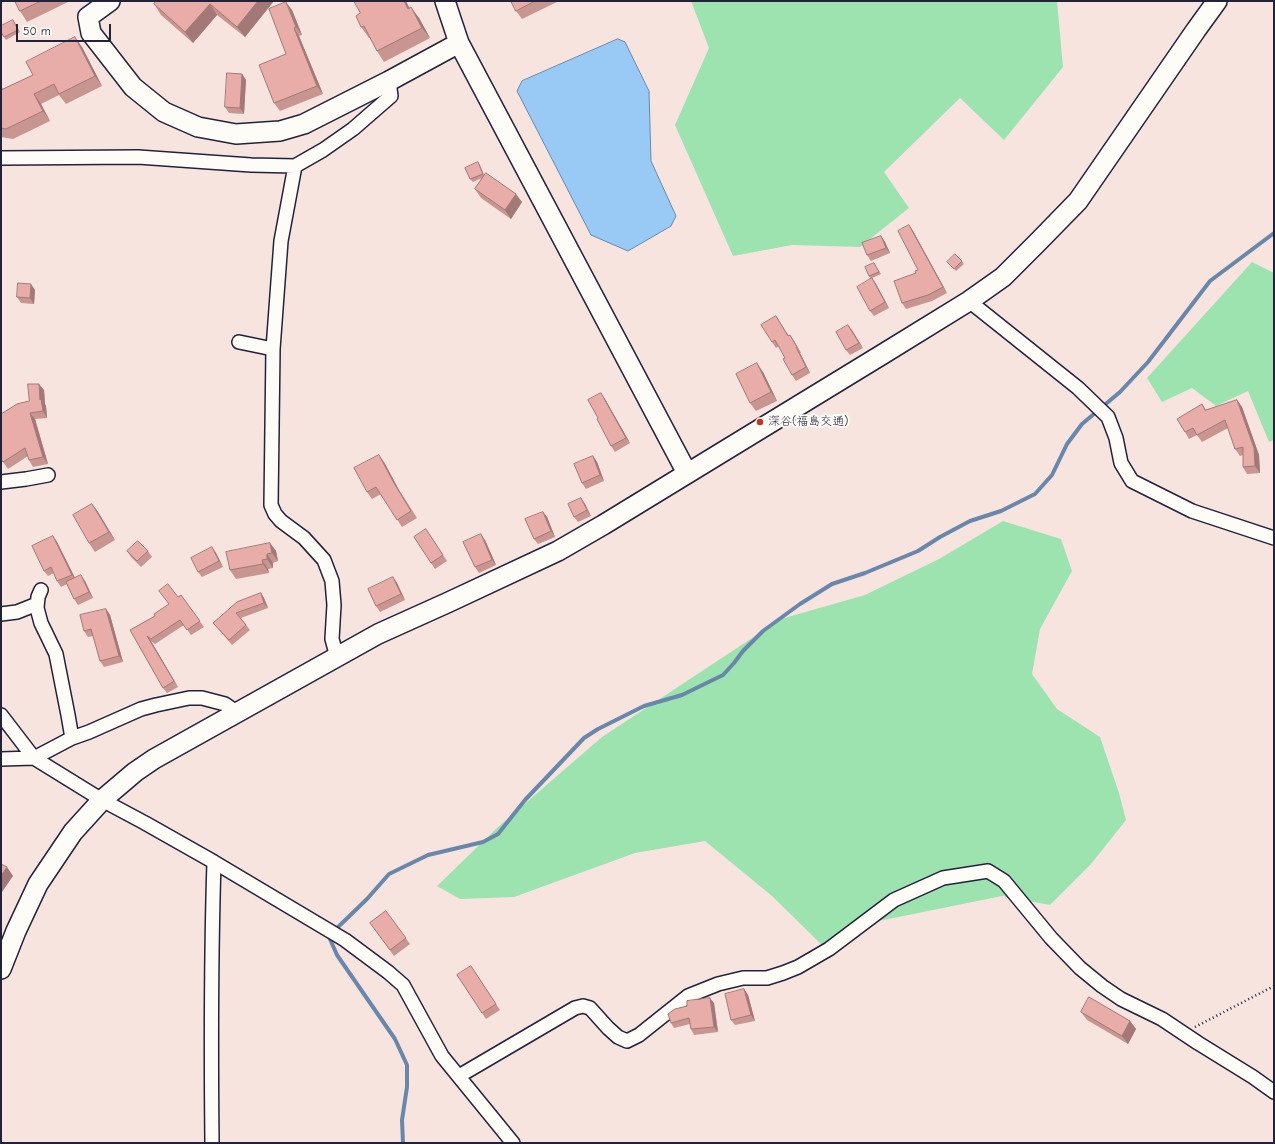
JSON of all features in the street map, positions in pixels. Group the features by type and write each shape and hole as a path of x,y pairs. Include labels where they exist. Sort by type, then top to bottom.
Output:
{"street":[{"path":"110,1 88,17 91,33 133,87 164,112 198,127 236,134 280,131 304,124 389,81 459,43"},
{"path":"445,1 459,43 687,473"},
{"path":"1,969 16,931 38,884 73,832 102,800 135,772 378,634 558,551 883,354 969,301 1003,277 1078,201 1217,1"},
{"path":"1,158 138,157 251,165 295,166 323,150 353,129 391,96 389,81"},
{"path":"295,166 281,241 273,349 271,505 274,514 304,538 324,560 332,581 334,604 332,639 337,657"},
{"path":"969,301 1078,388 1108,417 1116,438 1121,463 1132,481 1192,511 1274,538"},
{"path":"239,342 273,349"},
{"path":"1,482 48,475"},
{"path":"41,590 37,604 41,623 56,654 72,738"},
{"path":"1,614 17,612 37,604"},
{"path":"1,760 34,758 72,738 145,708 189,698 202,698 225,704 238,713"},
{"path":"1,715 34,758 102,800 214,862 345,940 393,977 402,985 442,1056 513,1143"},
{"path":"212,1143 212,1074 210,1036 212,1004 211,935 214,862"},
{"path":"459,1076 575,1008 583,1006 590,1008 618,1037 627,1041 639,1035 688,996 718,984 743,978 767,978 798,967 829,949 894,900 943,878 988,871 1004,881 1051,938 1080,968 1102,986 1121,999 1162,1019 1274,1092"}],"path":[{"path":"1184,1033 1274,986"}],"green space":[{"path":"691,1 1057,1 1063,67 1004,140 960,98 884,172 909,208 860,247 792,245 733,256 675,125 709,48"},
{"path":"1252,262 1274,273 1274,440 1269,442 1248,391 1216,406 1192,388 1162,402 1147,378"},
{"path":"1003,521 1061,539 1072,571 1040,629 1032,674 1057,709 1100,737 1119,793 1126,820 1091,864 1050,905 1002,896 869,923 823,946 772,896 705,841 635,853 514,897 460,899 437,886 498,827 602,737 781,619 865,595 939,559"}],"water":[{"path":"618,39 625,42 649,91 651,161 676,216 671,226 628,251 591,235 517,91 522,81"}],"building":[{"path":"15,1 41,1 20,11"},
{"path":"156,1 258,1 237,27 210,4 185,32 154,4"},
{"path":"354,1 404,1 408,9 411,7 422,28 377,51 364,26 361,27 356,16 360,13"},
{"path":"511,1 535,1 516,11"},
{"path":"286,2 296,27 294,28 317,86 274,103 259,65 286,54 269,9"},
{"path":"13,20 18,30 4,37 1,32 1,26"},
{"path":"75,37 95,76 59,94 54,84 34,94 43,111 6,129 1,128 1,90 33,75 26,62"},
{"path":"227,73 242,74 240,108 225,107"},
{"path":"478,162 483,174 470,179 465,168"},
{"path":"486,173 516,194 505,210 475,189"},
{"path":"909,225 943,287 928,295 902,303 894,281 916,273 915,271 918,270 898,231"},
{"path":"881,236 886,248 867,255 862,243"},
{"path":"955,254 962,261 954,269 947,262"},
{"path":"874,263 879,272 869,276 865,267"},
{"path":"872,278 885,302 870,311 857,287"},
{"path":"18,283 31,284 30,298 17,297"},
{"path":"776,316 788,336 790,335 806,367 792,375 775,340 772,342 761,325"},
{"path":"848,325 859,343 846,350 836,332"},
{"path":"757,363 771,392 750,403 736,374"},
{"path":"28,384 39,384 40,400 41,399 43,411 30,413 43,457 29,460 25,448 3,462 1,459 1,414 17,404 29,401"},
{"path":"601,393 626,438 611,446 588,400"},
{"path":"1237,400 1254,448 1255,466 1243,467 1243,447 1235,449 1225,420 1197,435 1193,428 1185,432 1177,419 1202,404 1205,410"},
{"path":"379,455 411,511 397,520 376,487 367,492 354,468"},
{"path":"593,456 600,475 582,483 574,464"},
{"path":"581,498 587,510 574,517 568,504"},
{"path":"92,504 109,532 89,543 73,515"},
{"path":"543,512 551,531 534,539 525,519"},
{"path":"426,529 443,555 431,563 414,537"},
{"path":"481,534 492,560 475,567 463,542"},
{"path":"53,536 72,575 57,581 51,567 44,571 32,546"},
{"path":"138,541 148,551 137,561 127,551"},
{"path":"270,543 272,553 267,554 267,559 262,560 263,564 230,570 226,552"},
{"path":"212,547 219,561 198,572 191,558"},
{"path":"81,575 89,592 74,599 66,582"},
{"path":"393,577 401,594 376,606 368,589"},
{"path":"168,584 178,597 181,595 200,621 187,630 180,620 151,639 147,636 174,681 163,688 130,630 155,616 154,614 169,604 159,591"},
{"path":"261,593 264,603 236,613 246,625 229,640 213,623 237,602"},
{"path":"106,609 119,656 100,661 91,629 84,631 80,615"},
{"path":"1,864 7,867 1,876"},
{"path":"386,911 406,938 390,950 370,923"},
{"path":"471,966 496,1004 482,1013 457,975"},
{"path":"744,989 751,1015 731,1020 725,994"},
{"path":"1089,997 1130,1021 1122,1036 1081,1012"},
{"path":"710,998 714,1027 691,1029 689,1018 671,1023 668,1014 675,1009 687,1006 687,1001"}],"waterway":[{"path":"403,1143 402,1120 407,1087 407,1065 395,1039 337,955 330,939 336,929 367,899 389,874 428,855 483,842 498,834 525,800 584,738 598,729 644,706 682,695 723,675 743,651 763,631 800,604 832,584 865,573 918,551 970,521 1001,511 1035,494 1052,475 1067,444 1082,424 1120,392 1148,362 1210,281 1274,233"}],"place":[{"name":"深谷(福島交通)","path":"760,422"}]}
